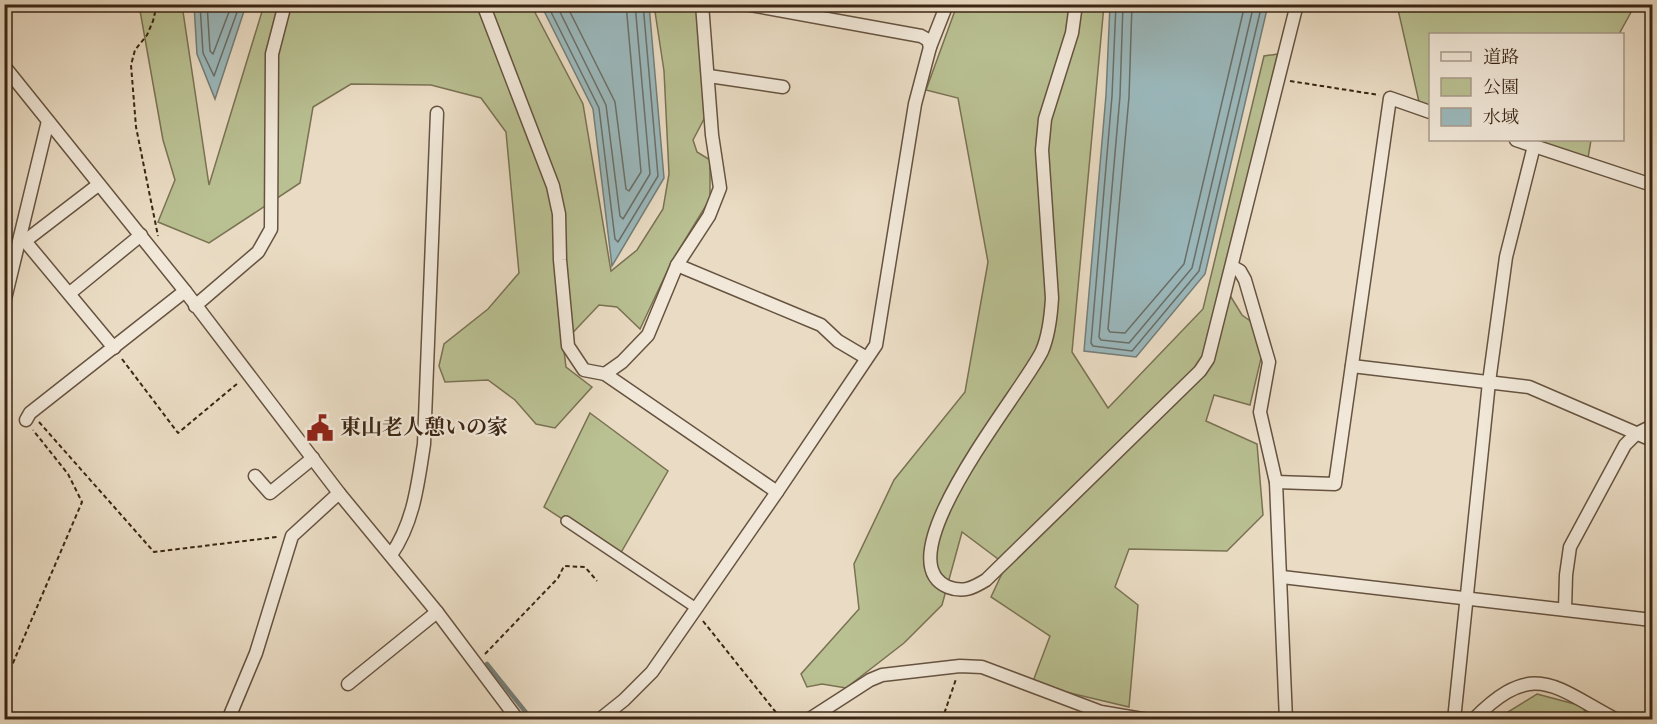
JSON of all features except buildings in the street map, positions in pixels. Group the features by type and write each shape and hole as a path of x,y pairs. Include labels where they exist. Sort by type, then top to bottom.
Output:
{"street":[{"path":"195,306 253,258 271,229 273,54 285,4"},
{"path":"483,4 553,186 559,214 560,260 568,346 584,370 605,374 777,492"},
{"path":"605,374 622,362 648,335 677,266 709,216 720,188 712,135 702,4"},
{"path":"599,720 624,700 652,672 777,492 865,357 876,345 915,104 930,47 947,4"},
{"path":"1076,4 1072,33 1045,119 1042,150 1052,298 1050,321 1043,350 1022,388 965,468 942,513 928,559 930,568 941,584 964,590 986,580 1200,371 1208,359 1233,267 1297,4"},
{"path":"745,5 921,36 928,40 930,47"},
{"path":"4,66 185,291 339,493 437,612 518,720"},
{"path":"709,76 783,87"},
{"path":"1276,482 1335,484 1390,98 1429,110"},
{"path":"391,555 405,536 416,497 424,444 437,113"},
{"path":"4,303 22,239 48,121"},
{"path":"1519,141 1653,185"},
{"path":"1454,720 1489,382 1506,257 1534,146"},
{"path":"22,239 98,185"},
{"path":"70,293 141,236"},
{"path":"22,239 70,293 114,348"},
{"path":"677,266 820,325 838,341 865,357"},
{"path":"1233,267 1240,271 1245,280 1269,362 1260,412 1276,482 1282,577 1286,720"},
{"path":"28,417 185,291"},
{"path":"1352,366 1529,387 1653,440"},
{"path":"1565,609 1570,547 1625,445 1636,434 1653,426"},
{"path":"255,476 270,493 313,458"},
{"path":"228,720 256,653 292,536 339,493"},
{"path":"567,522 694,611"},
{"path":"1282,577 1653,620"},
{"path":"348,684 437,612"},
{"path":"808,720 876,677 960,666 982,667 1101,712 1149,720"},
{"path":"1473,720 1512,689 1542,682 1569,692 1617,720"}],"path":[{"path":"151,249 159,235 136,127 130,64 135,50 150,28 157,4"},
{"path":"1278,79 1390,98"},
{"path":"114,348 178,433 249,374"},
{"path":"28,417 154,552 292,536"},
{"path":"4,684 82,502 68,474 28,417"},
{"path":"476,663 558,578 564,566 585,567 597,581"},
{"path":"694,611 731,653 782,720"},
{"path":"942,720 960,666"}],"green space":[{"path":"139,5 182,5 209,185 264,5 531,5 583,104 611,271 637,250 663,209 669,174 664,71 654,5 697,5 705,117 693,140 697,152 710,160 710,199 672,261 640,329 617,307 599,305 563,343 566,367 592,387 555,428 536,424 515,400 488,380 445,382 439,366 444,344 488,309 519,273 506,132 481,98 431,85 351,84 313,107 300,183 209,243 158,222 175,180 163,140"},
{"path":"957,5 1104,5 1072,352 1108,408 1203,309 1264,56 1278,54 1223,284 1242,315 1267,333 1250,405 1214,395 1206,421 1257,444 1263,515 1227,551 1129,549 1115,587 1138,605 1129,707 1032,684 1050,636 991,597 1006,565 962,532 942,605 904,643 846,688 822,684 807,687 801,674 859,609 854,564 894,480 965,392 988,262 958,98 926,90"},
{"path":"1397,5 1635,5 1620,33 1429,33 1429,106 1419,102"},
{"path":"1535,141 1591,141 1588,158"},
{"path":"590,413 668,471 619,556 544,507"},
{"path":"1537,694 1582,706 1589,719 1495,720"}],"water":[{"path":"194,5 246,5 215,99 197,54"},
{"path":"541,5 649,5 664,178 612,266 593,109"},
{"path":"1110,5 1268,5 1205,274 1136,357 1084,351 1106,95"}],"waterway":[{"path":"487,664 532,720"}],"place":[{"name":"東山老人憩いの家","path":"320,428"}]}
